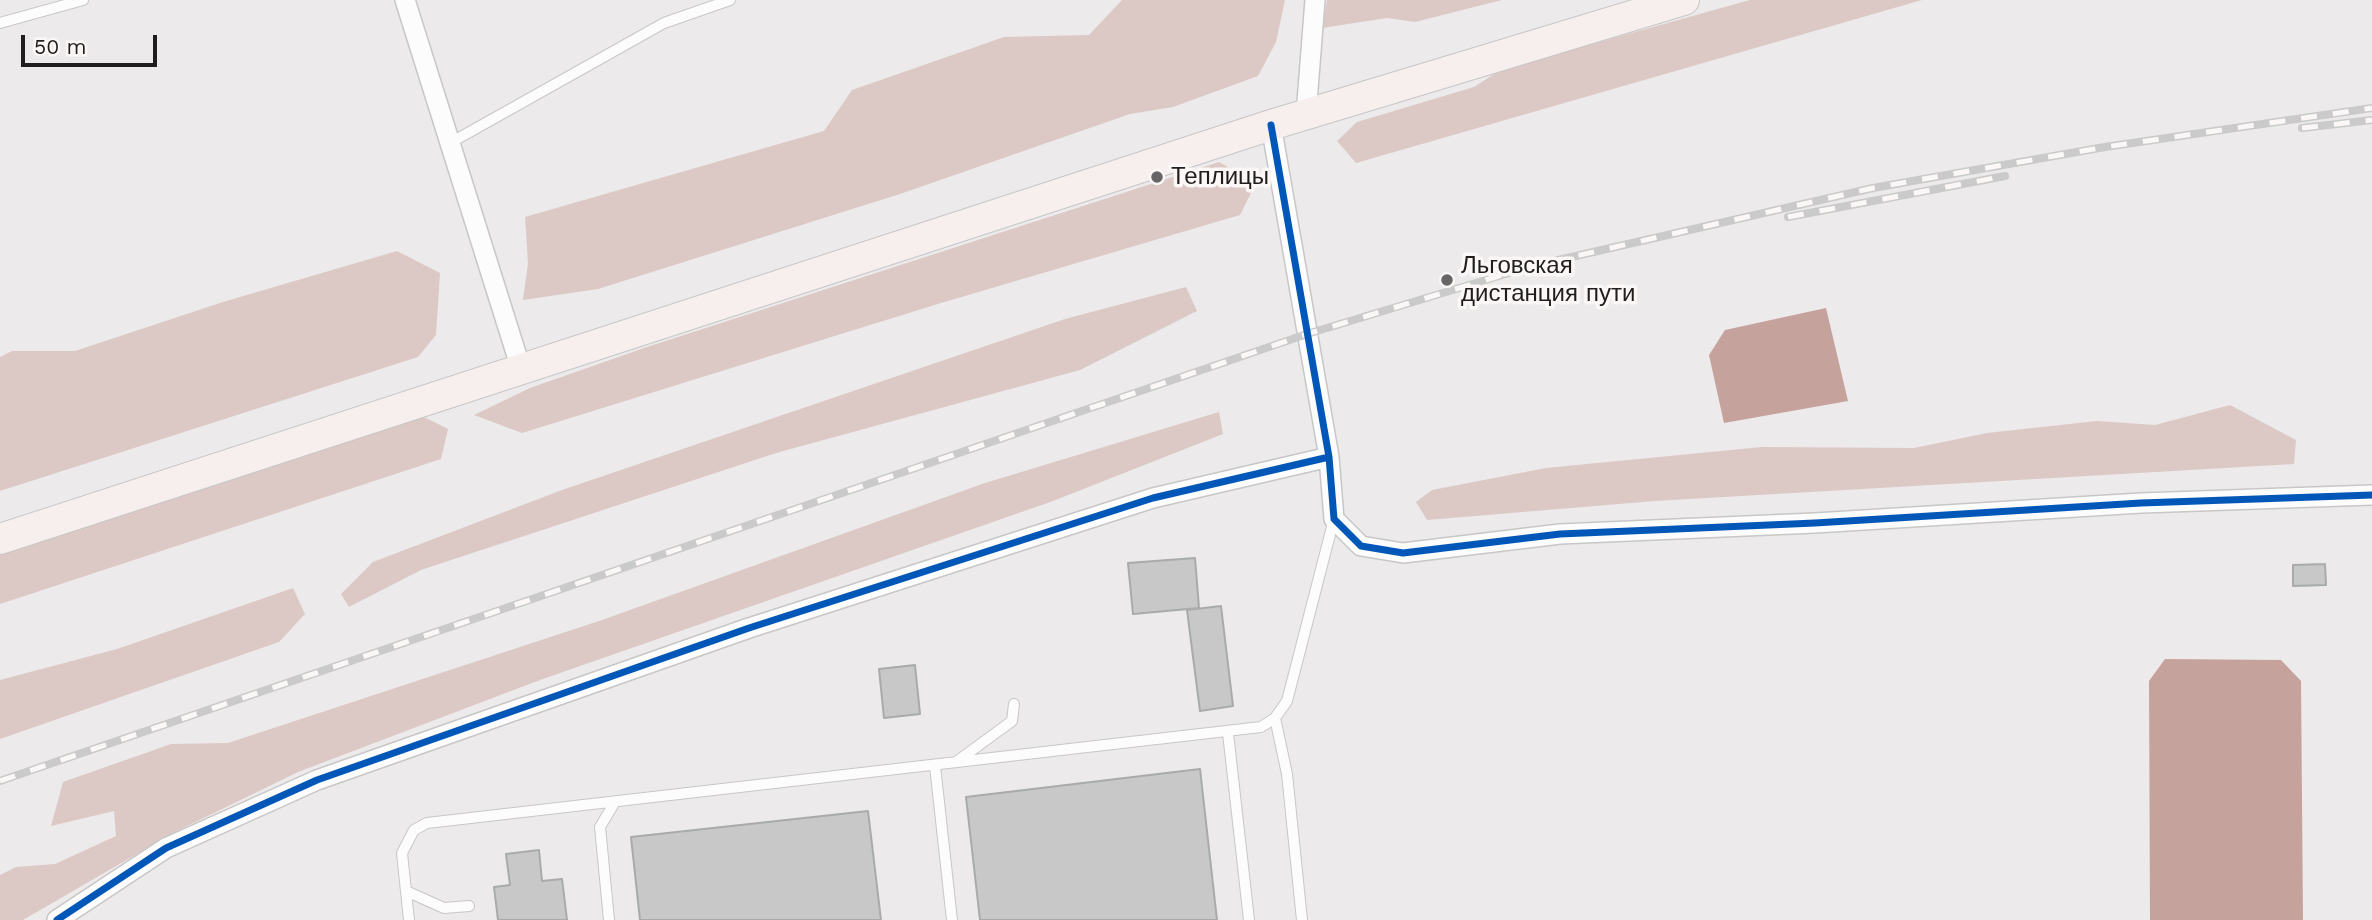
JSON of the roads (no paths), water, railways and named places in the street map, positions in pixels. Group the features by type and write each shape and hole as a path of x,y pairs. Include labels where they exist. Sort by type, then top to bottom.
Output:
{"main road":[{"path":"0,539 522,372 1271,125 1684,0"}],"street":[{"path":"405,0 522,372"},
{"path":"1306,115 1315,0"},
{"path":"1271,125 1329,457 1334,519 1361,546 1403,553 1560,534 1815,523 2141,503 2372,495"},
{"path":"57,920 166,848 317,780 749,628 1153,498 1329,457"}],"lane":[{"path":"0,23 83,0"},
{"path":"450,143 664,23 730,0"},
{"path":"409,920 402,853 414,830 427,823 1228,733 1261,727 1275,718 1287,701 1334,519"},
{"path":"954,764 1012,721 1014,704"},
{"path":"1275,718 1287,774 1302,920"},
{"path":"1228,733 1249,920"},
{"path":"935,766 952,920"},
{"path":"609,920 600,827 615,802"},
{"path":"406,891 444,908 469,906"}],"railway":[{"path":"0,781 1307,334 1532,266 1873,188 2105,147 2372,108"},
{"path":"2302,128 2372,120"},
{"path":"1788,217 2005,176"}],"place":[{"name":"Теплицы","path":"1157,177"},
{"name":"Льговская дистанция пути","path":"1447,280"}]}
